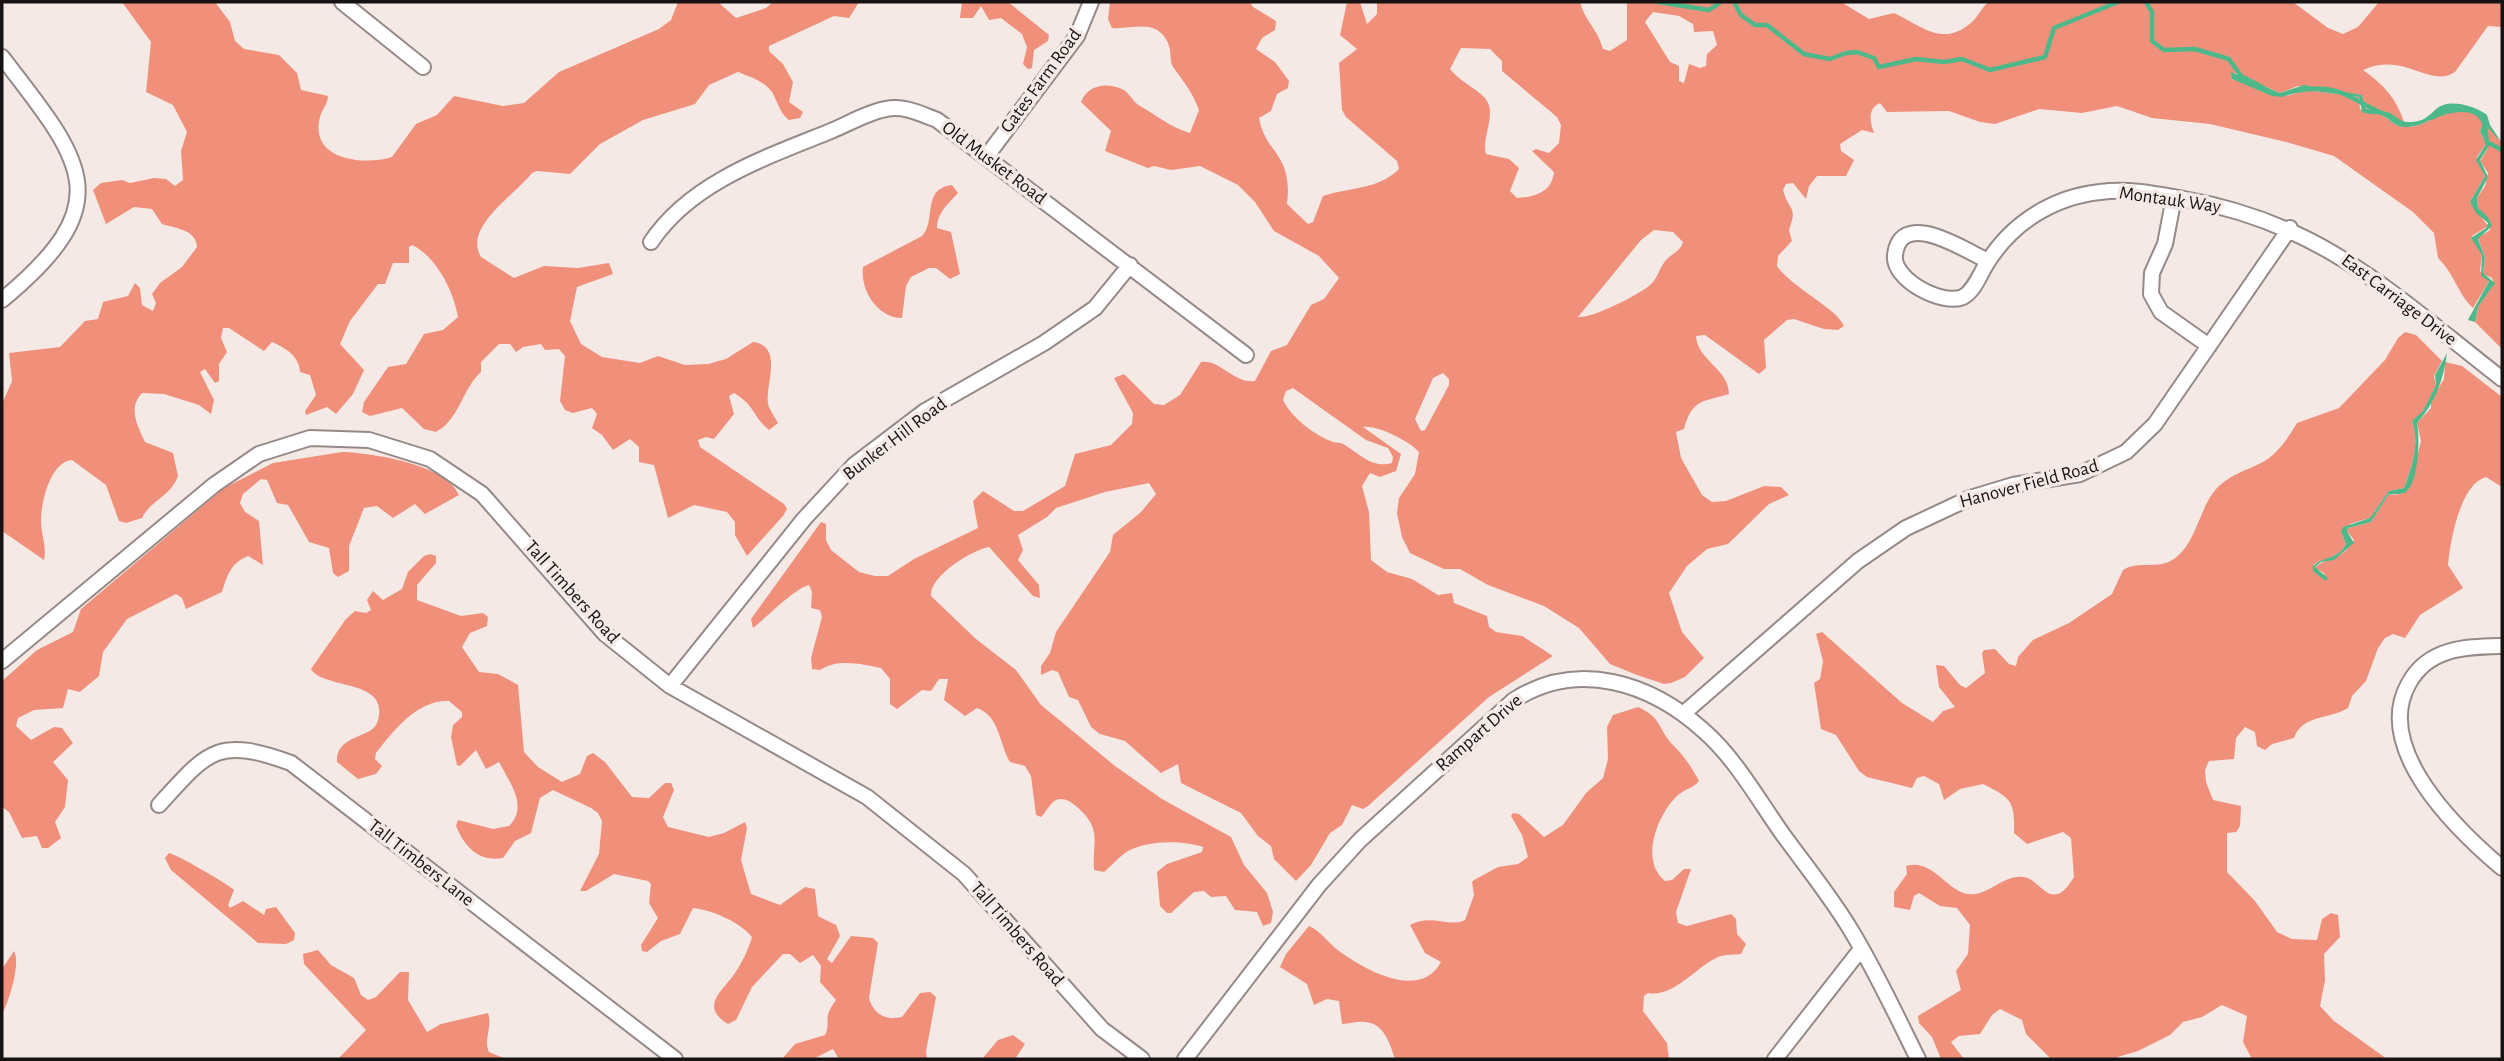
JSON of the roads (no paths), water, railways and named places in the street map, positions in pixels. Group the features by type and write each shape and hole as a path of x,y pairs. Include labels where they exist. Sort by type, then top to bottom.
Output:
{"street":[{"path":"342,2 423,67"},
{"name":"Gates Farm Road","path":"986,157 1077,36 1091,2"},
{"path":"2,57 57,129 77,168 78,200 64,238 40,269 2,300"},
{"name":"Old Musket Road","path":"651,242 665,220 692,197 769,156 886,108 910,109 937,120 1246,355"},
{"name":"Montauk Way","path":"1988,261 1923,232 1908,235 1899,243 1895,255 1896,267 1903,278 1951,299 1971,291 1988,261 2028,219 2060,201 2080,195 2118,191 2234,209 2290,228"},
{"path":"2174,198 2165,244 2152,273 2151,294 2161,312 2209,346"},
{"name":"Hanover Field Road","path":"1683,714 1858,561 1906,527 1970,498 2013,485 2080,474 2126,452 2155,424 2290,228"},
{"name":"East Carriage Drive","path":"2290,228 2341,255 2502,379"},
{"name":"Bunker Hill Road","path":"670,686 804,519 854,465 925,411 1044,343 1095,308 1130,265"},
{"name":"Tall Timbers Road","path":"2,661 214,485 259,454 310,438 369,440 430,459 482,494 605,634 670,686 867,797 964,874 1102,1029 1142,1059"},
{"path":"2502,646 2472,647 2435,655 2412,676 2403,693 2398,715 2401,738 2438,802 2460,831 2502,868"},
{"name":"Rampart Drive","path":"1185,1059 1319,885 1352,849 1514,700 1541,686 1566,680 1597,679 1631,685 1683,714 1704,731 1736,768 1849,926 1918,1059"},
{"name":"Tall Timbers Lane","path":"159,805 195,765 222,750 254,750 291,763 675,1059"},
{"path":"1775,1059 1861,949"}],"waterway":[{"path":"1658,2 1709,10 1721,2"},
{"path":"1734,2 1741,15 1755,25 1767,25 1804,54 1830,59 1857,52 1874,58 1879,67 1916,59 1944,62 1962,59 1990,70 2045,57 2054,28 2118,2"},
{"path":"2146,2 2152,12 2152,41 2164,50 2195,49 2229,59 2241,76 2264,88"},
{"path":"2295,91 2334,90 2384,114"},
{"path":"2431,118 2451,111 2472,112 2483,120 2487,142 2502,150"}]}
